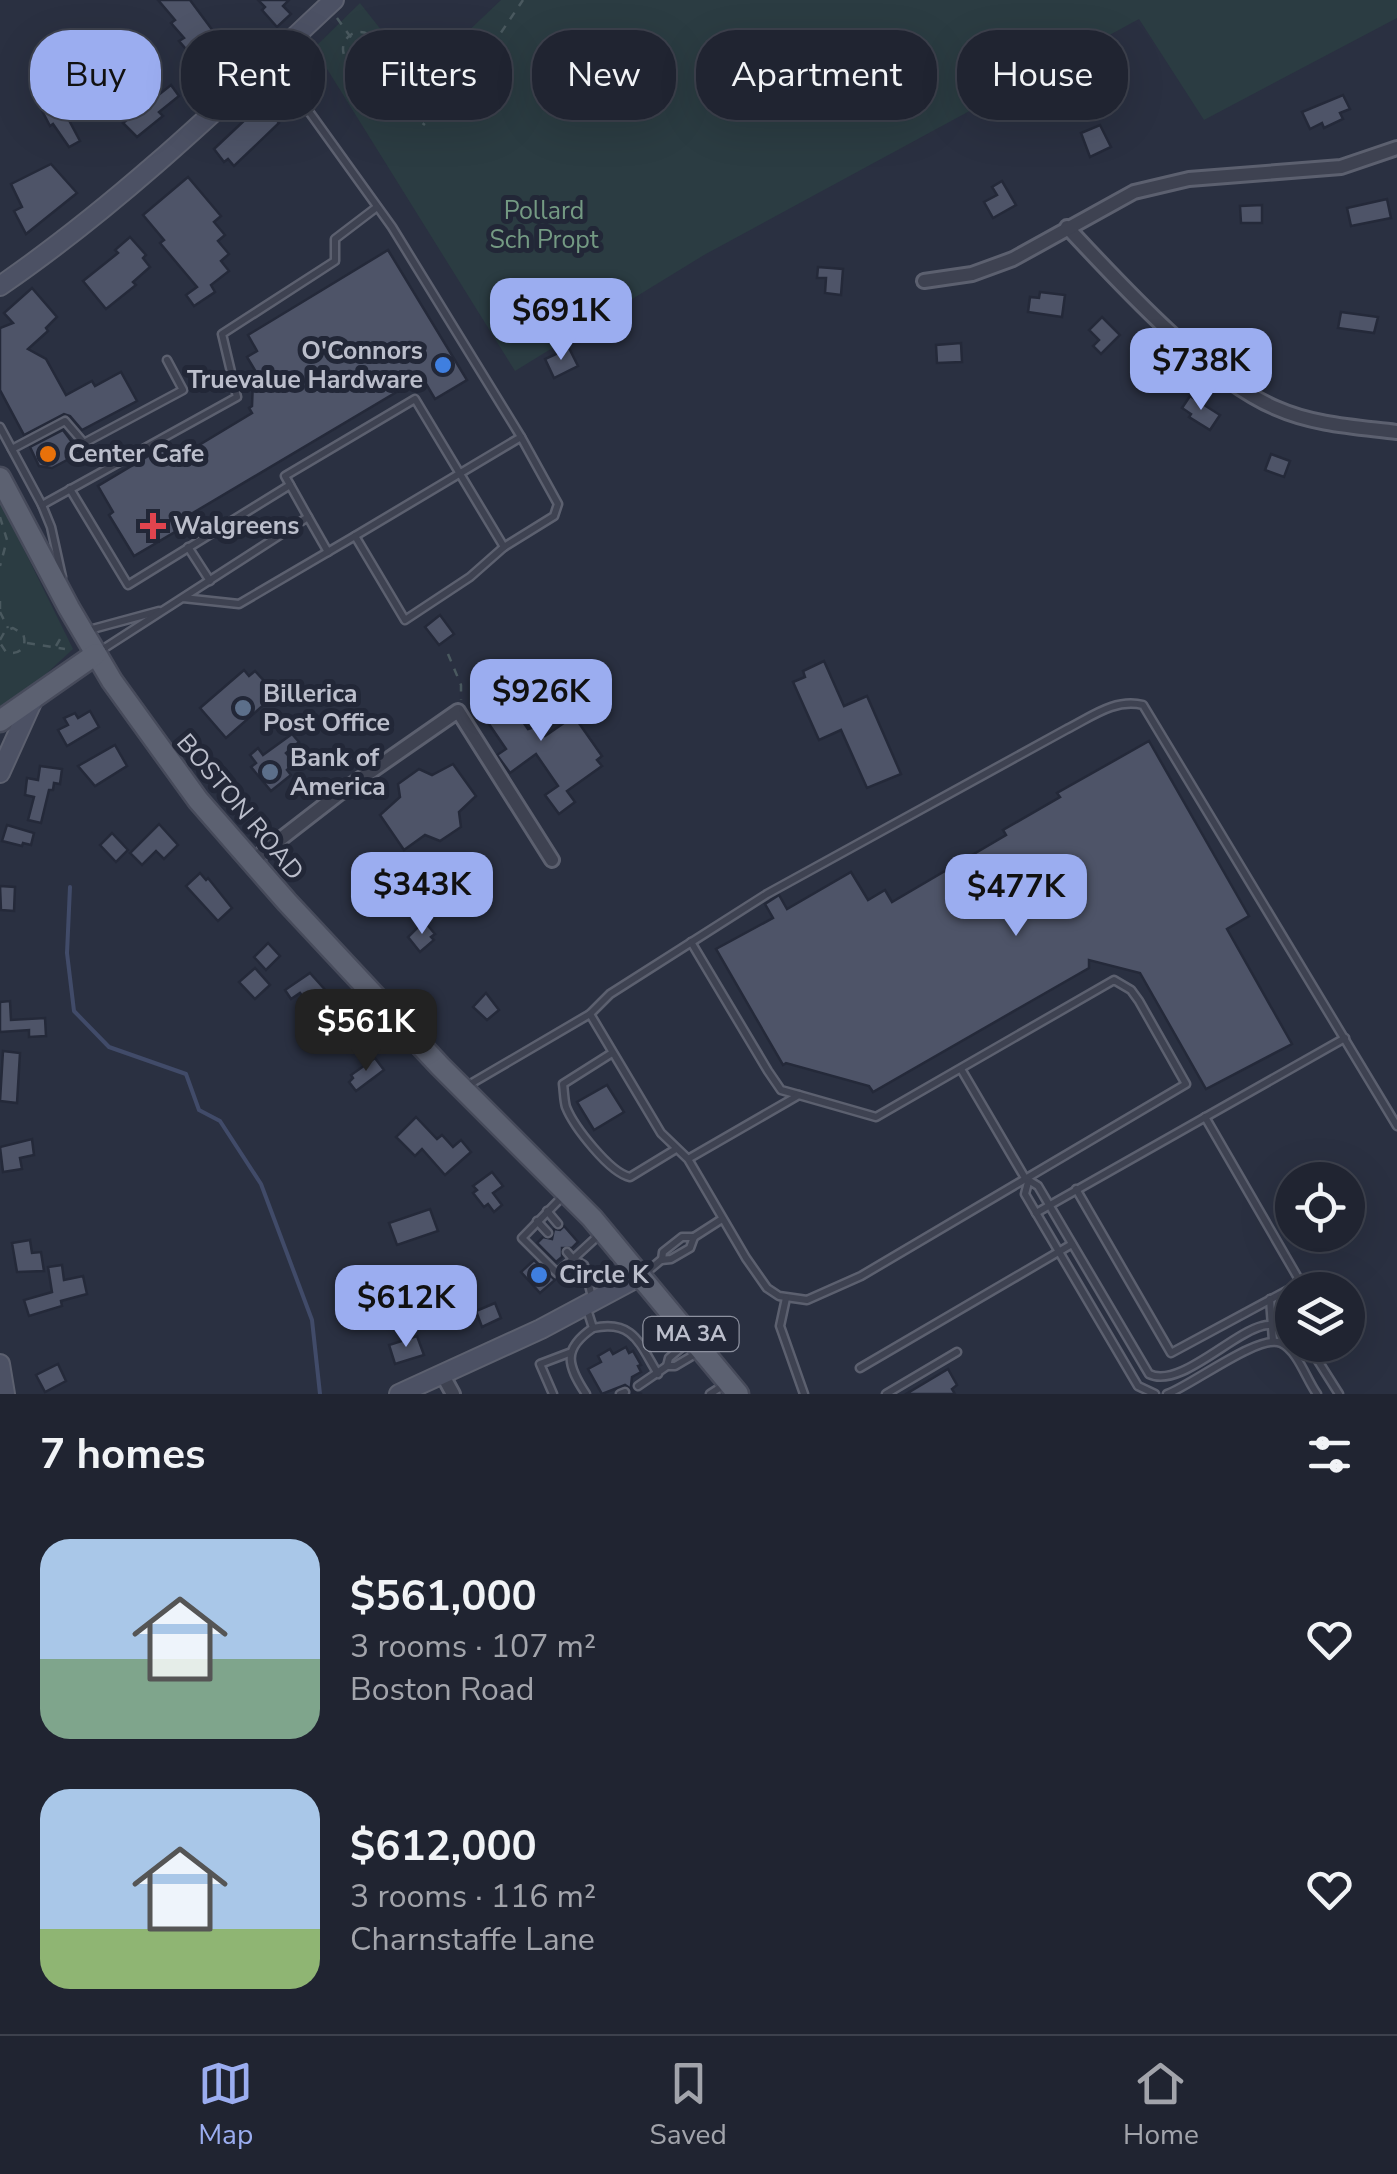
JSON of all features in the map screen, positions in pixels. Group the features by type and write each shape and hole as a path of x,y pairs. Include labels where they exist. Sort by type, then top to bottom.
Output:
{"main road":[{"path":"307,30 335,8"},
{"path":"0,286 71,234 201,120"},
{"name":"BOSTON ROAD","path":"0,478 68,608 73,633 96,654 156,746 251,862 462,1089 604,1231 734,1388"},
{"path":"0,721 96,654"},
{"path":"0,773 33,700"},
{"path":"399,1394 590,1304 642,1275"},
{"path":"0,1364 5,1394"}],"street":[{"path":"924,281 972,274 999,264 1134,192 1166,183 1233,173 1322,170 1362,162 1397,148"},
{"path":"1068,227 1105,268 1230,382 1292,413 1324,422 1397,432"},
{"path":"251,862 340,793 458,711 552,860"},
{"path":"442,1374 453,1394"}],"lane":[{"path":"315,120 377,207 481,368 558,504 554,516 504,547 406,620 355,536"},
{"path":"42,505 236,397 222,334 335,261 335,239 377,207"},
{"path":"12,449 66,420 84,443 183,390 167,360"},
{"path":"328,552 285,476 415,399 504,547"},
{"path":"0,428 51,527 68,608"},
{"path":"183,598 240,604 521,437"},
{"path":"70,489 128,584 290,485"},
{"path":"96,654 308,517"},
{"path":"188,548 210,581"},
{"path":"73,633 165,610"},
{"path":"462,1089 590,1014 610,994 783,885 1067,729 1129,701 1143,704 1397,1126"},
{"path":"590,1014 661,1133 688,1158 758,1278 786,1298 806,1300 860,1276 1186,1084 1139,1000 1114,980 876,1117 798,1095 782,1090 768,1072 690,942"},
{"path":"1036,1214 1345,1038"},
{"path":"612,1053 563,1084 565,1104 572,1118 610,1167 630,1178 677,1149"},
{"path":"961,1070 1026,1180 1038,1186 1144,1370 1156,1378 1173,1376 1260,1326 1273,1326"},
{"path":"688,1158 798,1095"},
{"path":"1076,1188 1171,1353 1301,1283 1205,1117"},
{"path":"1026,1180 1025,1194 1138,1386 1153,1394 1156,1378"},
{"path":"567,1192 522,1238 558,1273 579,1247 604,1231"},
{"path":"546,1212 558,1224"},
{"path":"642,1275 682,1238 694,1238 722,1219"},
{"path":"537,1221 548,1232"},
{"path":"860,1368 1072,1244"},
{"path":"570,1256 584,1265 593,1328"},
{"path":"786,1298 780,1326 804,1394"},
{"path":"1270,1299 1273,1341"},
{"path":"586,1394 571,1364 570,1353 577,1339 593,1328 612,1325 626,1330 639,1340 658,1374"},
{"path":"1167,1394 1256,1346 1273,1341 1293,1354 1317,1394"},
{"path":"638,1386 667,1366 669,1358 698,1344"},
{"path":"667,1366 675,1366 698,1344"},
{"path":"886,1394 956,1352"},
{"path":"553,1394 540,1364 570,1353"},
{"path":"1319,1362 1339,1394"},
{"path":"710,1394 734,1388"}],"path":[{"path":"503,30 523,0"},
{"path":"418,120 425,125"},
{"path":"0,517 7,540 0,566"},
{"path":"0,602 9,629"},
{"path":"9,629 0,641 2,652 18,652 25,642"},
{"path":"9,629 21,631 25,642"},
{"path":"56,647 73,633"},
{"path":"25,642 65,649"},
{"path":"448,654 463,693 458,711"}],"green space":[{"name":"Pollard Sch Propt","path":"501,0 1397,0 1397,18 1204,120 1139,19 1119,30 957,30 957,118 704,255 515,371 359,120 512,120 512,30 469,30"},
{"path":"360,3 381,30 345,30 345,98 325,66 325,37"},
{"path":"0,501 73,649 7,710 0,735"}],"building":[{"path":"158,0 190,0 212,30 181,30 181,35 171,23 175,20"},
{"path":"258,0 289,0 283,6 291,14 277,27"},
{"path":"171,85 179,96 161,110 161,93"},
{"path":"1343,95 1350,109 1340,113 1343,119 1324,128 1322,123 1310,129 1302,112"},
{"path":"47,120 69,120 80,141 69,147 53,124 50,126"},
{"path":"127,120 158,120 137,137 123,123"},
{"path":"245,120 279,123 234,166 228,159 224,162 214,149"},
{"path":"1100,125 1111,147 1090,157 1081,133"},
{"path":"51,164 77,193 26,234 14,211 22,207 11,184"},
{"path":"188,177 221,216 214,222 225,235 218,241 229,254 221,261 229,271 211,285 215,292 194,306 186,295 197,287 160,243 164,240 143,215"},
{"path":"1002,181 1016,205 993,218 984,202 997,195 992,187"},
{"path":"1387,199 1391,218 1351,226 1347,208"},
{"path":"1262,205 1262,223 1241,223 1240,206"},
{"path":"130,237 146,255 143,258 150,267 133,282 136,285 106,309 83,281 118,253 115,250"},
{"path":"388,250 467,380 435,399 422,377 181,520 185,526 134,556 109,515 113,512 98,486 170,443 179,457 252,413 249,408 253,380 259,377 247,357 257,351 248,335"},
{"path":"818,267 843,269 841,295 825,293 826,278 817,278"},
{"path":"32,288 57,317 28,349 46,359 66,395 121,372 137,401 82,430 64,414 24,435 0,390 0,328 13,323 4,313"},
{"path":"1040,292 1065,295 1062,317 1028,312 1030,297 1039,298"},
{"path":"1341,312 1378,317 1374,333 1338,328"},
{"path":"1102,317 1120,335 1101,354 1093,346 1099,340 1089,330"},
{"path":"961,343 962,362 937,363 936,345"},
{"path":"569,348 578,366 554,378 545,359"},
{"path":"1190,396 1220,415 1210,430 1182,408"},
{"path":"63,430 80,453 52,468 39,466 30,447"},
{"path":"1271,454 1290,461 1284,477 1265,470"},
{"path":"440,615 454,634 439,645 425,627"},
{"path":"824,661 844,706 867,696 901,774 867,788 841,730 819,740 793,682 805,677 803,671"},
{"path":"244,670 249,676 255,671 276,694 226,738 200,708"},
{"path":"520,677 533,692 512,706 528,729 538,726 545,736 574,716 602,756 597,760 602,766 567,791 575,802 559,814 545,795 558,786 536,754 510,773 497,755 506,749 476,705"},
{"path":"90,711 99,727 67,746 58,730 68,725 64,718 75,713 78,718"},
{"path":"292,734 299,742 286,753 295,763 287,770 291,775 271,791 251,767 256,763 250,755 258,748 263,755"},
{"path":"1149,741 1249,916 1227,929 1292,1044 1206,1089 1140,973 1089,960 1089,968 873,1092 869,1086 783,1065 716,949 773,918 765,904 779,895 787,909 851,872 868,900 885,890 892,902 1006,835 1003,830 1060,797 1057,793"},
{"path":"115,745 127,766 95,786 78,766"},
{"path":"453,764 476,796 459,812 461,827 440,841 425,835 404,850 380,815 400,797 398,784 419,769 432,775"},
{"path":"40,766 62,769 60,784 54,783 53,790 49,790 41,823 28,820 34,797 25,795 27,778 38,780"},
{"path":"159,824 178,845 164,859 156,851 142,865 130,853"},
{"path":"7,825 34,833 31,845 2,841"},
{"path":"112,833 128,850 116,862 100,845"},
{"path":"200,873 232,908 218,921 186,886"},
{"path":"0,886 15,887 14,911 1,910"},
{"path":"424,921 435,934 431,937 434,940 420,952 408,937"},
{"path":"268,943 280,956 266,970 254,957"},
{"path":"255,968 270,985 255,999 239,982"},
{"path":"310,973 328,993 311,1007 300,993 291,999 285,990"},
{"path":"486,993 499,1010 487,1020 473,1007"},
{"path":"10,1001 11,1020 45,1018 46,1036 29,1037 29,1030 0,1032 0,1002"},
{"path":"3,1051 20,1053 17,1103 0,1101"},
{"path":"375,1058 384,1070 356,1091 349,1082 351,1075"},
{"path":"607,1085 624,1112 594,1130 577,1102"},
{"path":"416,1117 437,1139 442,1135 453,1147 461,1140 471,1152 445,1175 422,1149 415,1156 396,1137"},
{"path":"32,1139 34,1155 20,1158 22,1169 3,1172 0,1147"},
{"path":"492,1172 503,1186 493,1193 502,1205 494,1212 488,1204 484,1207 473,1193 477,1190 473,1186"},
{"path":"430,1209 438,1231 397,1245 389,1223"},
{"path":"564,1226 578,1242 572,1248 562,1248 562,1257 556,1262 537,1243 543,1237 552,1239 554,1229"},
{"path":"30,1240 32,1253 41,1252 44,1271 17,1272 12,1243"},
{"name":"Circle K","path":"534,1260 555,1280 540,1293 521,1272"},
{"path":"62,1265 64,1280 83,1276 87,1294 29,1316 24,1300 52,1292 48,1267"},
{"path":"495,1303 501,1318 482,1327 476,1311"},
{"path":"417,1336 424,1355 395,1364 389,1345"},
{"path":"626,1347 641,1365 641,1372 632,1377 631,1386 634,1392 642,1394 632,1394 625,1385 602,1394 588,1369 601,1362 598,1356 610,1349 613,1354"},
{"path":"58,1364 66,1381 45,1392 36,1375"},
{"path":"948,1369 957,1385 952,1389 955,1394 906,1394"}],"waterway":[{"path":"70,887 67,953 74,1011 109,1047 186,1074 199,1110 220,1121 261,1184 312,1320 320,1394"}],"place":[{"name":"O'Connors Truevalue Hardware","path":"443,365"},
{"name":"Center Cafe","path":"48,454"},
{"name":"Walgreens","path":"153,526"},
{"name":"Billerica Post Office","path":"243,708"},
{"name":"Bank of America","path":"270,772"},
{"name":"Circle K","path":"539,1275"}]}
